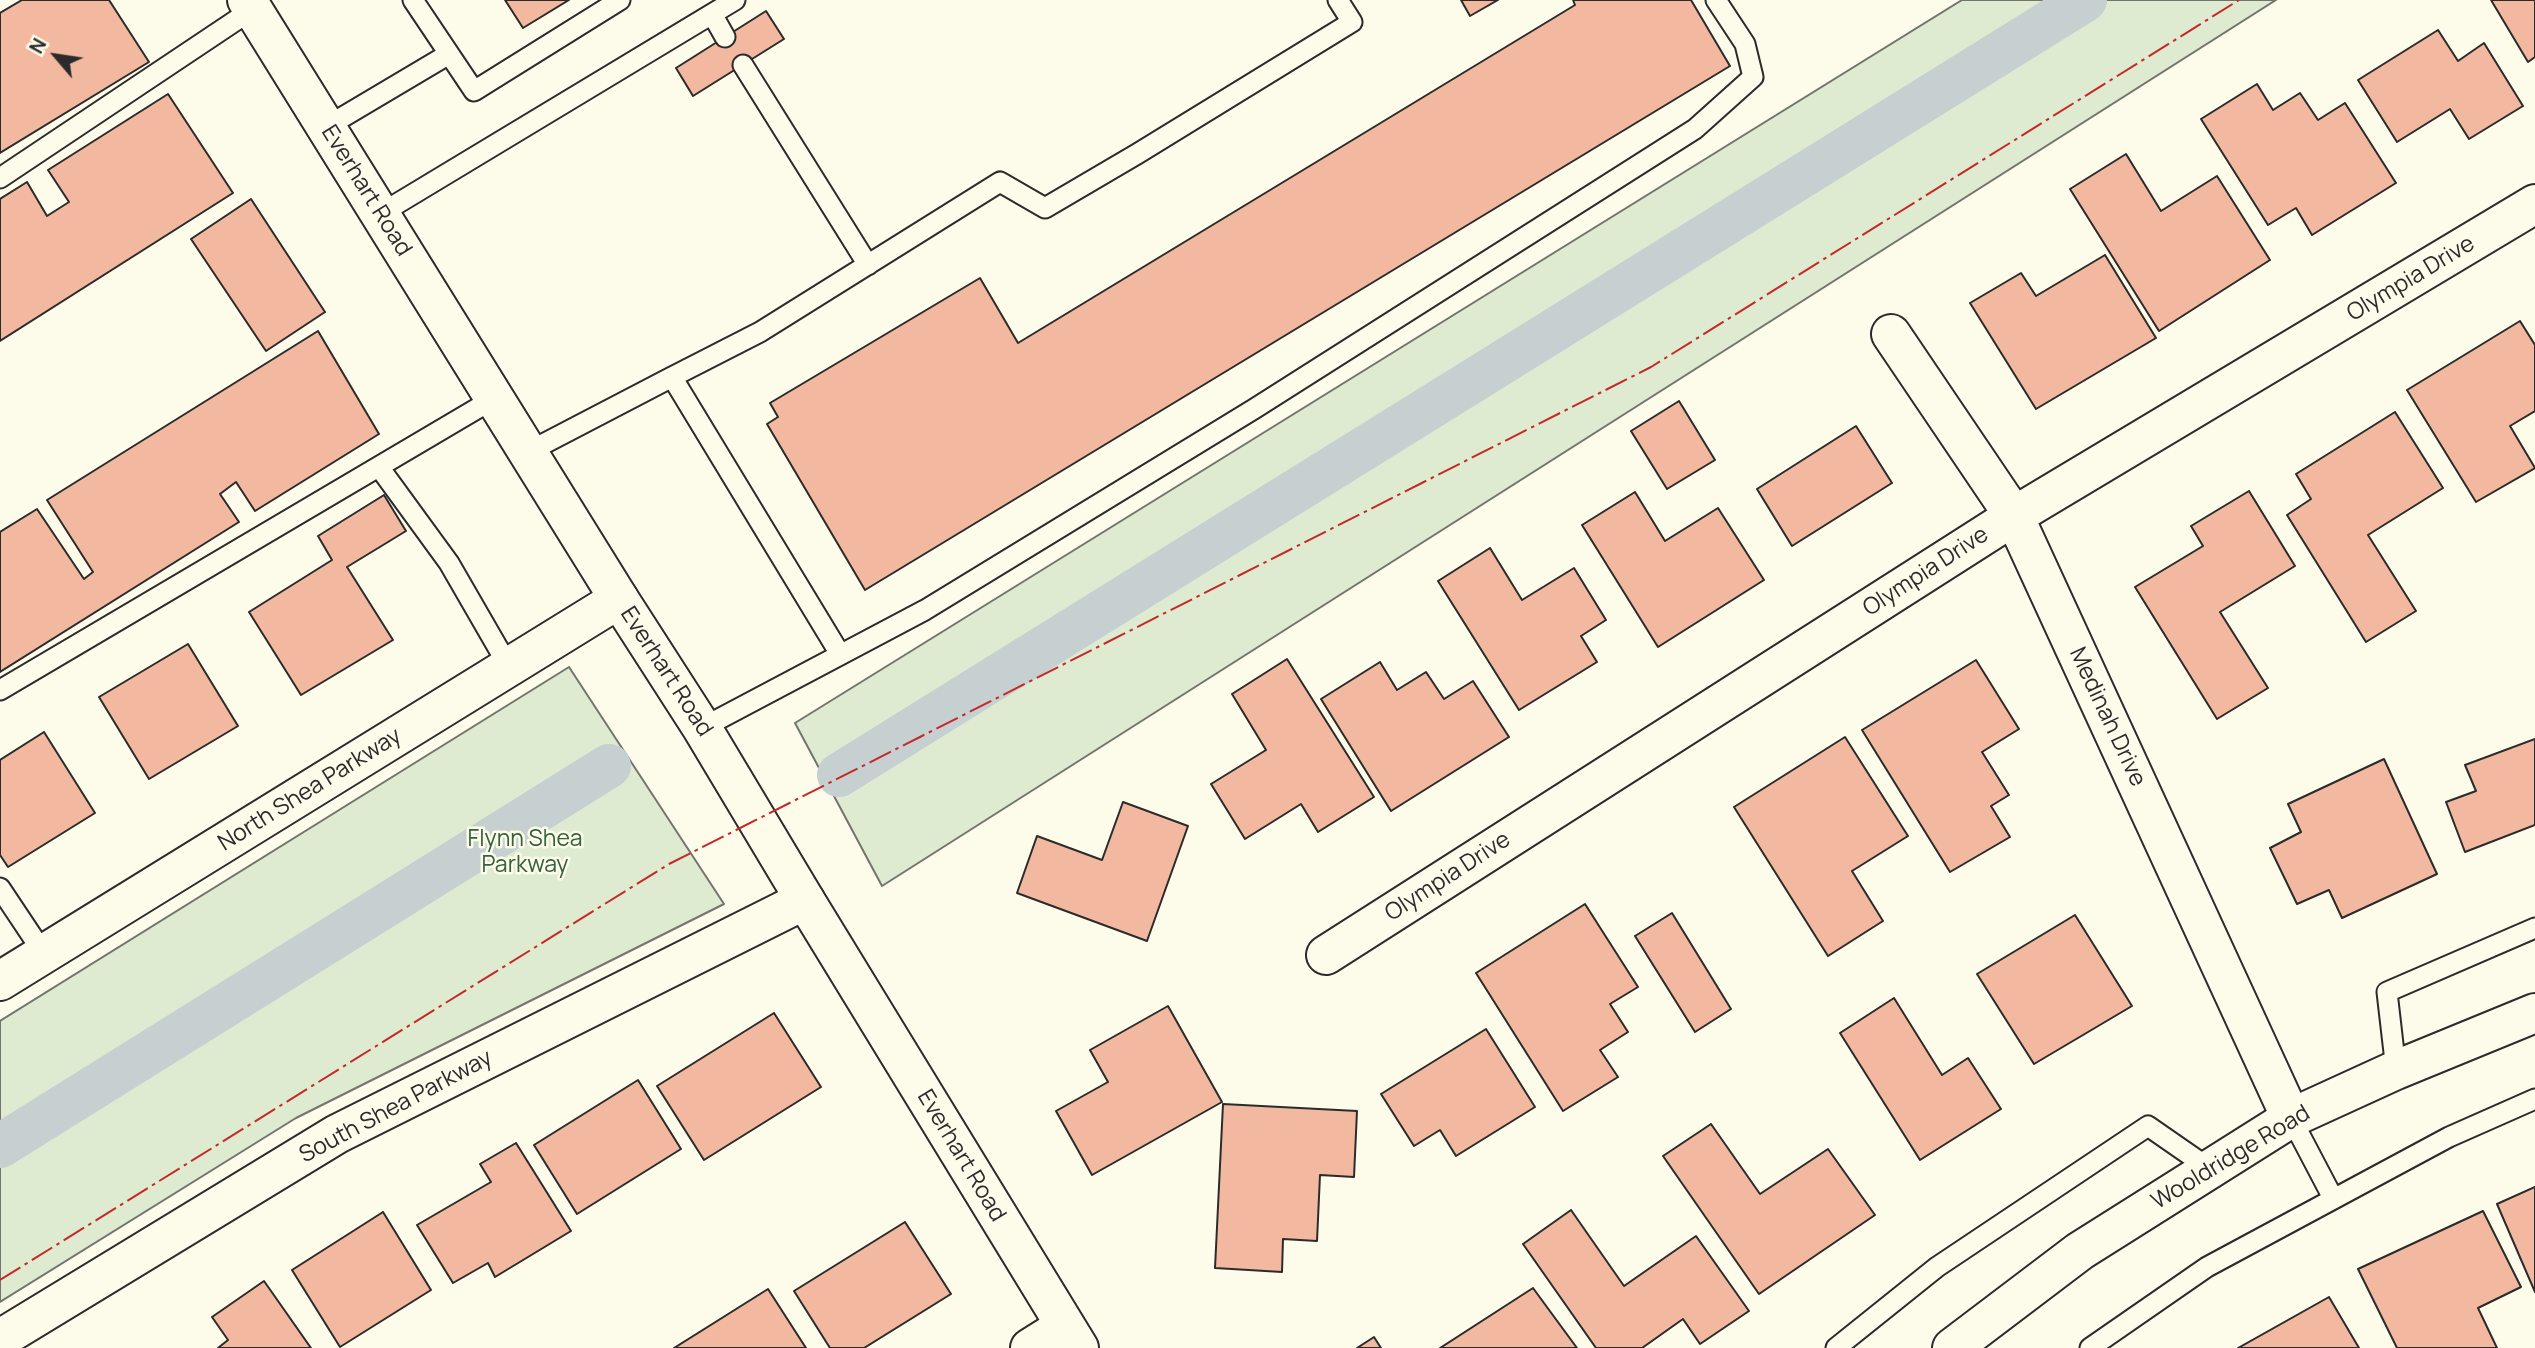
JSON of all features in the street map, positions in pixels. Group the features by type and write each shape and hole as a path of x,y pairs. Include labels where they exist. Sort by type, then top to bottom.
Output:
{"street":[{"name":"Everhart Road","path":"250,5 702,728 1072,1337"},
{"name":"Olympia Drive","path":"1326,955 2014,516 2535,204"},
{"name":"Medinah Drive","path":"1891,334 2014,516 2291,1118"},
{"name":"North Shea Parkway","path":"0,981 619,599"},
{"name":"South Shea Parkway","path":"0,1339 337,1134 805,900"},
{"name":"Wooldridge Road","path":"1952,1348 2080,1251 2291,1118 2396,1070 2535,1013"},
{"path":"1030,1348 1072,1337"}],"lane":[{"path":"413,0 474,91 620,0"},
{"path":"380,214 735,0"},
{"path":"528,453 760,332 1000,182 1045,208 1352,22 1338,0"},
{"path":"702,728 925,610 1207,438 1695,128 1753,77 1745,44 1716,0"},
{"path":"0,178 250,5"},
{"path":"712,14 725,37"},
{"path":"326,127 449,54"},
{"path":"743,65 868,265"},
{"path":"672,377 840,654"},
{"path":"0,690 495,398"},
{"path":"379,467 449,563 509,667"},
{"path":"0,888 44,954"},
{"path":"2396,1070 2387,992 2535,928"},
{"path":"2090,1348 2207,1267 2449,1137 2535,1099"},
{"path":"2291,1118 2333,1198"},
{"path":"1836,1348 1937,1267 2148,1126 2210,1169"}],"green space":[{"path":"1962,0 2276,0 882,886 795,723"},
{"name":"Flynn Shea Parkway","path":"569,667 724,904 296,1118 0,1302 0,1021"}],"building":[{"path":"22,0 109,0 149,62 0,153 0,13"},
{"path":"505,0 569,0 523,28"},
{"path":"1461,0 1498,0 1470,16"},
{"path":"1573,0 1691,0 1730,66 865,590 767,424 778,417 770,403 980,278 1018,343 1575,5"},
{"path":"2491,0 2535,0 2535,57 2528,62"},
{"path":"766,11 784,39 693,96 676,68"},
{"path":"2438,30 2458,61 2484,43 2523,106 2469,139 2450,109 2397,142 2358,80"},
{"path":"2257,84 2273,110 2300,93 2318,120 2345,103 2396,183 2312,235 2296,208 2268,225 2201,119"},
{"path":"168,94 233,193 0,341 0,199 27,182 47,216 69,202 48,170"},
{"path":"2126,154 2161,211 2217,176 2270,260 2159,331 2070,189"},
{"path":"251,199 325,312 266,351 191,239"},
{"path":"2105,255 2156,338 2036,409 1970,303 2021,273 2036,296"},
{"path":"2520,321 2535,345 2535,411 2510,426 2535,468 2476,502 2407,390"},
{"path":"318,331 379,434 255,511 236,482 220,494 239,522 0,672 0,532 37,509 84,579 93,572 47,500"},
{"path":"1679,401 1715,460 1667,489 1631,431"},
{"path":"2395,412 2443,488 2368,535 2416,611 2366,642 2287,515 2311,499 2296,474"},
{"path":"1856,426 1892,483 1792,546 1757,489"},
{"path":"2249,491 2295,566 2220,612 2268,688 2217,719 2135,587 2203,546 2191,526"},
{"path":"1635,492 1665,541 1718,508 1764,580 1658,647 1582,525"},
{"path":"384,495 406,531 347,567 393,640 301,695 249,612 332,560 318,536"},
{"path":"1490,548 1522,600 1574,568 1606,620 1581,636 1597,662 1519,710 1438,581"},
{"path":"188,644 238,726 149,779 99,697"},
{"path":"1287,659 1374,797 1318,832 1301,804 1245,839 1211,784 1266,750 1232,694"},
{"path":"1976,660 2019,729 1982,752 2009,795 1991,806 2010,837 1950,872 1862,730"},
{"path":"1380,662 1397,690 1426,672 1444,699 1473,681 1509,737 1391,811 1321,699"},
{"path":"44,732 95,813 8,867 0,855 0,760"},
{"path":"1845,737 1908,836 1852,871 1883,921 1828,956 1734,807"},
{"path":"2535,739 2535,825 2465,852 2446,802 2476,791 2465,765"},
{"path":"2384,759 2437,874 2342,918 2329,890 2297,904 2270,848 2301,832 2288,804"},
{"path":"1123,802 1188,826 1147,941 1017,893 1037,836 1102,860"},
{"path":"1585,904 1638,987 1610,1004 1628,1032 1600,1050 1618,1077 1563,1111 1476,973"},
{"path":"1672,913 1731,1009 1695,1032 1635,936"},
{"path":"2075,915 2132,1006 2034,1064 1977,974"},
{"path":"1894,998 1942,1075 1968,1058 2001,1109 1920,1160 1840,1033"},
{"path":"1168,1006 1222,1102 1092,1175 1056,1111 1108,1082 1090,1050"},
{"path":"774,1013 821,1087 704,1160 657,1086"},
{"path":"1486,1029 1535,1107 1456,1156 1440,1130 1414,1146 1381,1094"},
{"path":"638,1080 681,1149 577,1214 534,1145"},
{"path":"1223,1104 1357,1111 1354,1177 1320,1175 1317,1241 1283,1239 1282,1272 1215,1268"},
{"path":"1711,1124 1760,1194 1828,1149 1875,1215 1759,1294 1663,1156"},
{"path":"516,1143 571,1231 495,1277 488,1263 453,1283 417,1225 491,1182 480,1164"},
{"path":"2535,1187 2535,1292 2497,1204"},
{"path":"1571,1210 1624,1286 1696,1236 1749,1311 1700,1344 1683,1319 1642,1348 1596,1348 1523,1244"},
{"path":"2483,1211 2521,1287 2478,1308 2497,1348 2397,1348 2358,1269"},
{"path":"383,1212 431,1290 340,1347 292,1270"},
{"path":"905,1222 951,1294 864,1348 830,1348 794,1291"},
{"path":"264,1281 311,1348 218,1348 228,1340 212,1317"},
{"path":"1533,1288 1577,1348 1440,1348"},
{"path":"768,1289 806,1348 674,1348"},
{"path":"2329,1297 2359,1348 2238,1348"},
{"path":"1374,1337 1381,1348 1357,1348"}],"waterway":[{"path":"839,775 2085,0"},
{"path":"0,1146 609,766"}],"power":[{"path":"0,1280 669,864 1651,367 2239,0"}]}
